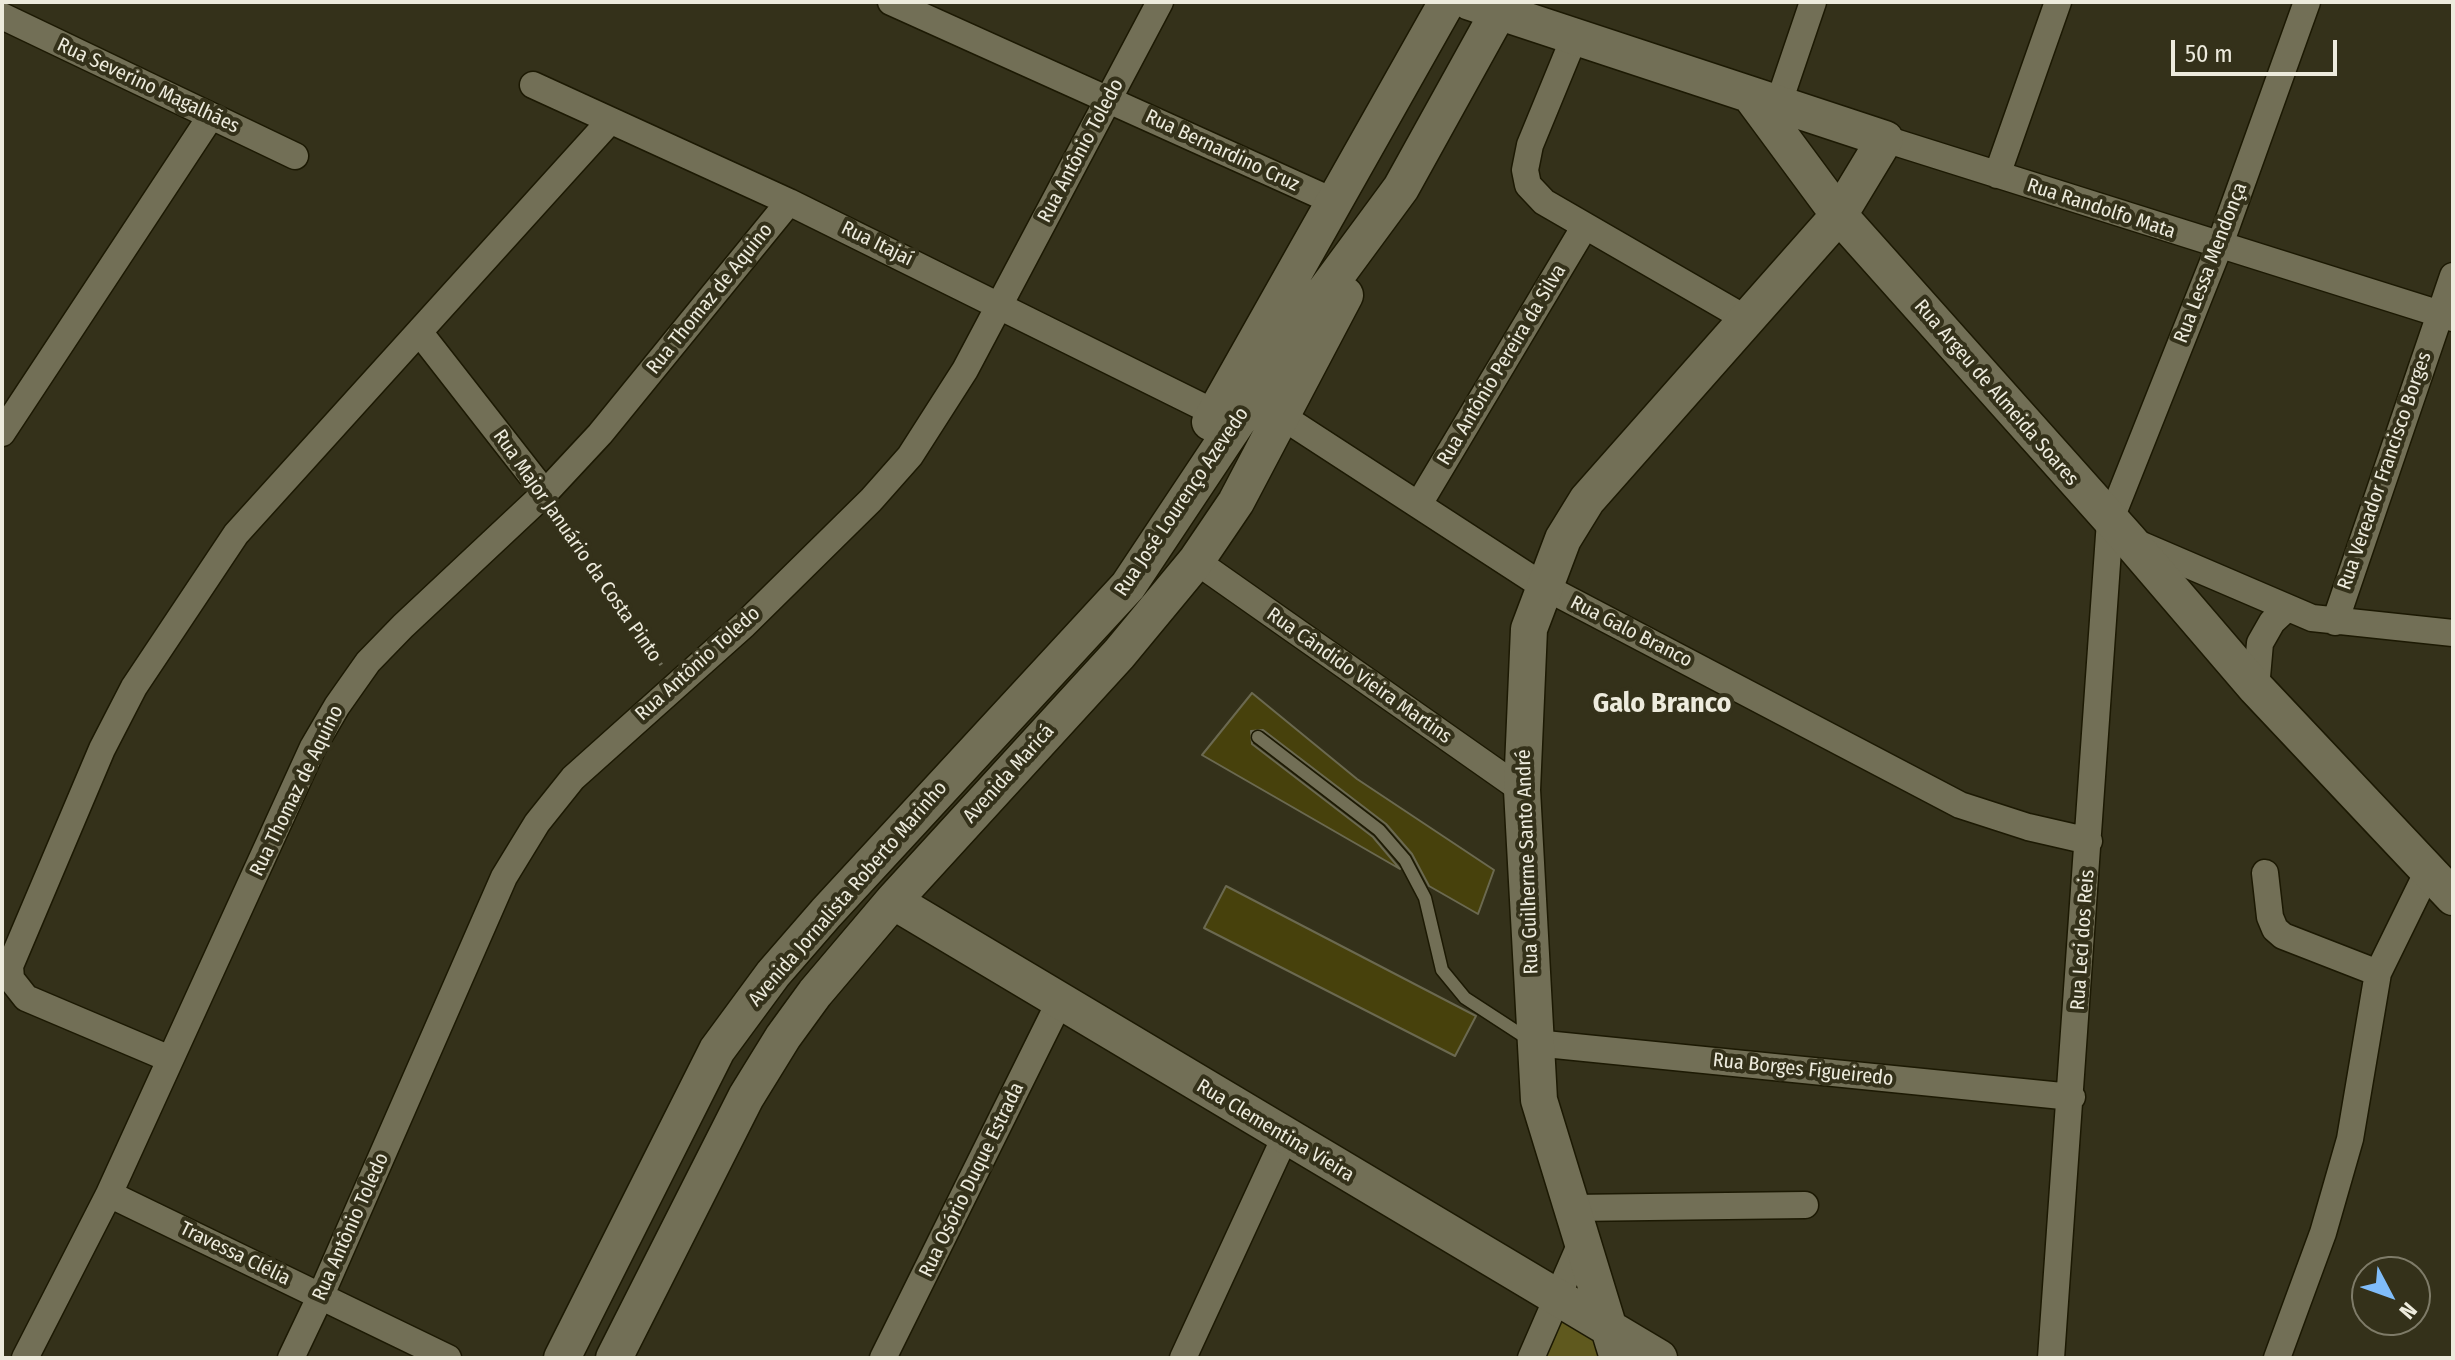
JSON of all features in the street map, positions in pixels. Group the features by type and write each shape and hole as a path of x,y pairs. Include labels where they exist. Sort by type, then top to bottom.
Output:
{"street":[{"name":"Rua Bernardino Cruz","path":"891,2 1335,202"},
{"name":"Rua Antônio Toledo","path":"291,1358 504,877 537,823 573,778 744,625 871,500 910,456 965,370 1160,2"},
{"name":"Rua José Lourenço Azevedo","path":"1088,630 1215,413 1447,2"},
{"path":"1491,6 1574,38 1765,100 1813,2"},
{"path":"1997,175 2058,2"},
{"name":"Rua Lessa Mendonça","path":"2119,530 2307,2"},
{"name":"Rua José Lourenço Azevedo","path":"1088,630 1128,586 1317,302 1401,188 1491,6"},
{"name":"Rua Severino Magalhães","path":"2,16 295,156"},
{"path":"1574,38 1530,145 1525,170 1528,185 1544,202 1748,320"},
{"name":"Rua Itajaí","path":"533,85 789,202 1215,413"},
{"name":"Rua Randolfo Mata","path":"1765,100 2219,247 2446,315"},
{"name":"Rua Argeu de Almeida Soares","path":"1765,100 1839,215 2256,688 2453,897"},
{"path":"2,433 211,116"},
{"path":"170,1059 26,998 15,988 10,966 102,749 134,687 236,534 609,122"},
{"name":"Rua Guilherme Santo André","path":"1615,1344 1581,1243 1539,1100 1522,790 1529,629 1563,539 1587,500 1839,215 1885,139"},
{"name":"Avenida Maricá","path":"614,1358 746,1097 783,1037 893,901 1119,654 1196,561 1236,502 1283,417 1401,188"},
{"name":"Rua Thomaz de Aquino","path":"25,1358 109,1194 313,747 337,706 368,662 545,493 600,434 789,202"},
{"name":"Rua Antônio Pereira da Silva","path":"1419,504 1585,226"},
{"name":"Rua Vereador Francisco Borges","path":"2335,622 2446,315 2453,276"},
{"name":"Rua Major Januário da Costa Pinto","path":"420,333 545,493"},
{"name":"Rua Galo Branco","path":"1283,417 1543,586 1960,805 2028,827 2089,841"},
{"path":"2119,530 2287,608 2335,622 2453,633"},
{"name":"Rua Leci dos Reis","path":"2051,1358 2089,841 2119,530"},
{"name":"Rua Cândido Vieira Martins","path":"1196,561 1522,790"},
{"path":"2256,688 2260,643 2272,622 2287,608"},
{"name":"Avenida Jornalista Roberto Marinho","path":"562,1358 717,1050 773,974 835,903 1088,630"},
{"path":"2277,1358 2323,1233 2350,1139 2378,973 2429,869"},
{"path":"2265,873 2270,917 2275,929 2283,936 2378,973"},
{"name":"Rua Clementina Vieira","path":"893,901 1556,1299 1615,1344 1659,1358"},
{"name":"Rua Osório Duque Estrada","path":"883,1358 1060,1001"},
{"name":"Rua Borges Figueiredo","path":"1535,1043 2072,1097"},
{"path":"1183,1358 1285,1137"},
{"name":"Travessa Clélia","path":"109,1194 448,1358"},
{"path":"1572,1208 1805,1205"},
{"path":"1531,1358 1581,1243"}],"lane":[{"path":"1258,737 1379,830 1405,860 1425,898 1442,970 1465,998 1535,1043"}],"path":[{"name":"Rua Major Januário da Costa Pinto","path":"545,493 674,685"}],"shaded area":[{"path":"1556,1299 1617,1358 1535,1358"}],"building":[{"path":"1252,693 1357,779 1494,870 1478,914 1429,886 1412,854 1386,824 1263,730 1251,731 1252,744 1373,837 1400,869 1202,755"},
{"path":"1226,886 1476,1016 1455,1056 1204,928"}],"district":[{"name":"Galo Branco","path":"1662,704"}]}
